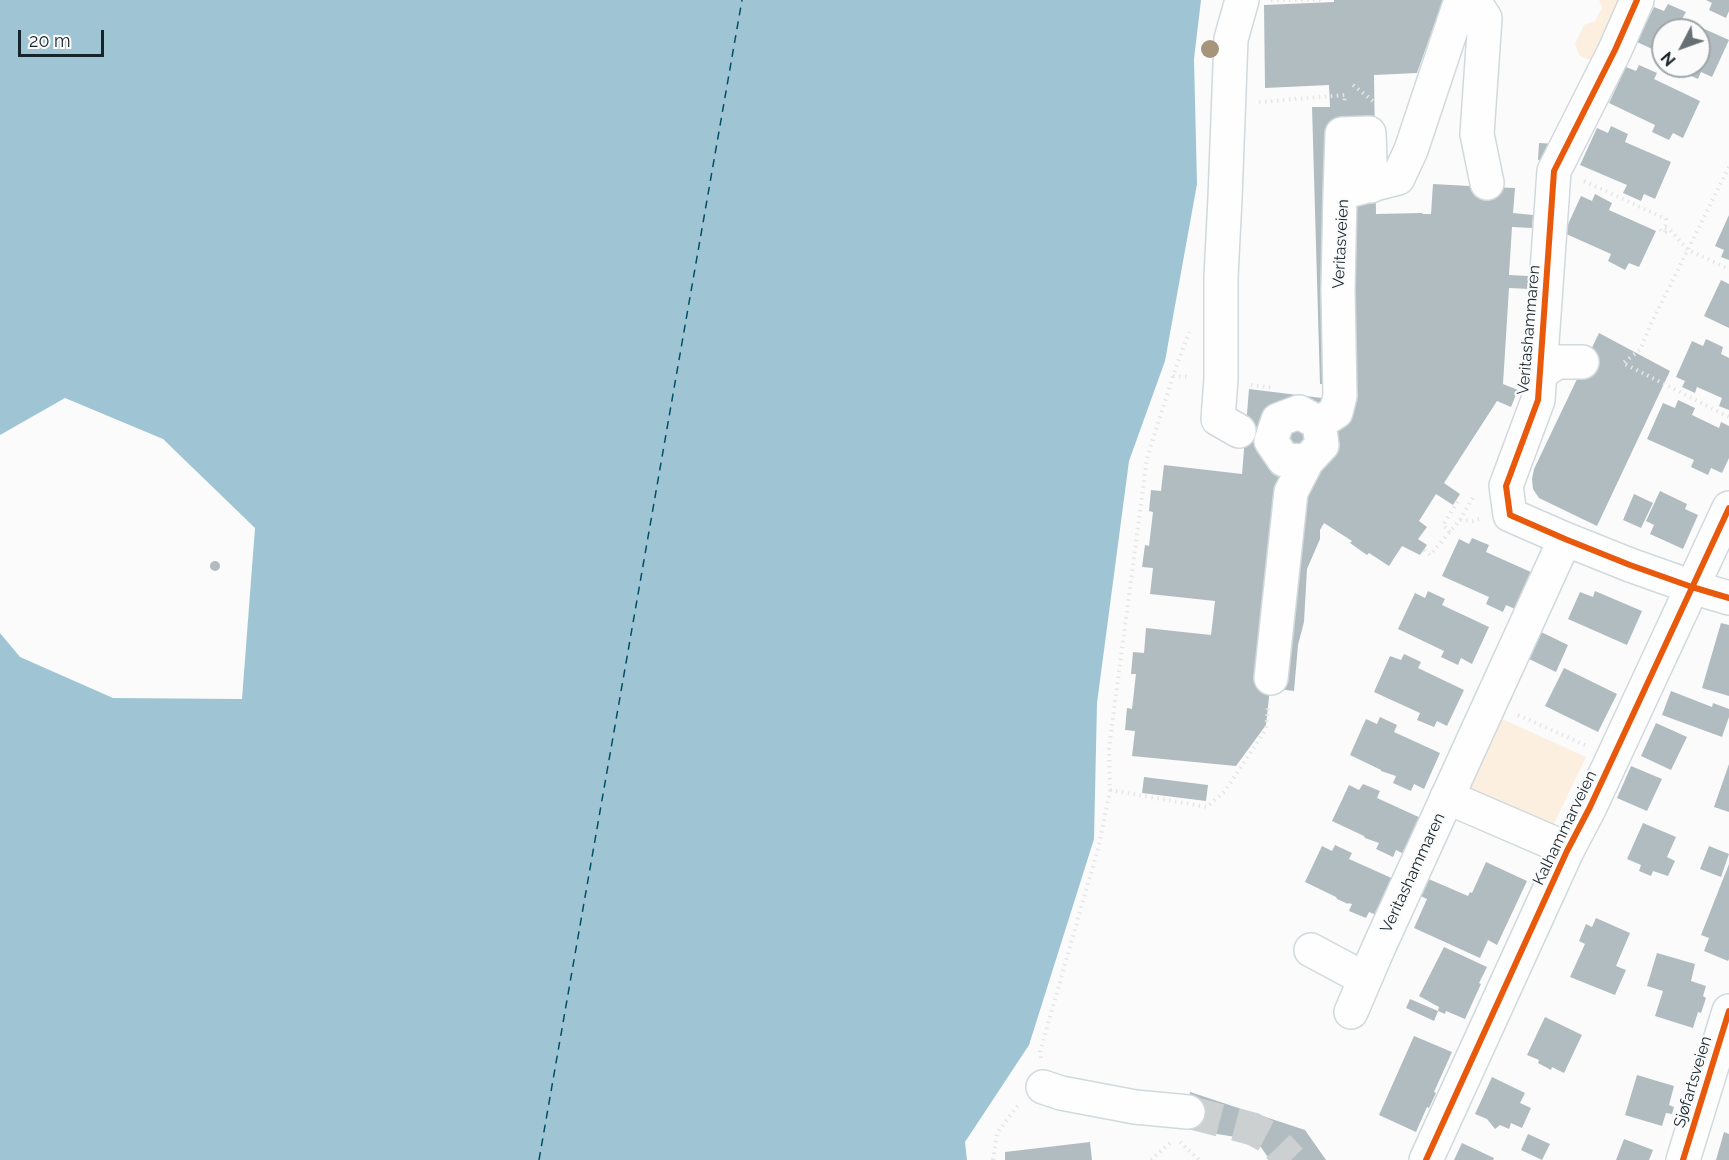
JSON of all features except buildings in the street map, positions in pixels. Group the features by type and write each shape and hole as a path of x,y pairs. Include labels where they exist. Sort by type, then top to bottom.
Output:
{"street":[{"path":"1239,431 1218,419 1221,380 1221,277 1231,39 1242,0"},
{"name":"Veritasveien","path":"1319,423 1336,412 1340,396 1338,290 1340,193 1398,178 1411,150 1461,0"},
{"path":"1473,0 1485,18 1477,134 1487,183"},
{"name":"Veritashammaren","path":"1636,0 1610,60 1554,171 1538,400 1506,486 1510,515 1565,539 1692,587 1729,598"},
{"path":"1340,193 1342,134 1369,133 1371,186"},
{"path":"1540,373 1558,362 1582,363"},
{"path":"1271,678 1291,492 1306,461 1322,445 1319,423 1299,412 1278,420 1271,441 1284,460 1306,461"},
{"name":"Kalhammarveien","path":"1426,1160 1729,508"},
{"name":"Veritashammaren","path":"1351,1012 1565,539"},
{"name":"Veritashammaren","path":"1447,797 1568,851"},
{"path":"1311,950 1365,980"},
{"name":"Sjøfartsveien","path":"1683,1160 1729,1011"},
{"path":"1043,1087 1061,1093 1140,1134 1188,1112"}],"path":[{"path":"1242,0 1324,0"},
{"path":"1267,101 1345,95"},
{"path":"1729,167 1640,350 1623,363 1729,417"},
{"path":"1554,171 1570,175 1666,219 1666,225 1665,232 1662,232 1661,227 1670,230 1688,250 1729,269"},
{"path":"993,1160 997,1133 1021,1102 1043,1087 1044,1069 1040,1052 1099,845 1110,790 1109,748 1147,458 1191,327"},
{"path":"1450,532 1443,525 1457,500"},
{"path":"1460,519 1473,521"},
{"path":"1110,790 1207,807 1225,791 1266,729 1271,678"},
{"path":"1491,702 1613,759"},
{"path":"1140,1134 1176,1138 1199,1160"}],"shaded area":[{"path":"1599,0 1623,0 1594,62 1579,55 1575,43 1584,25 1595,21 1602,8"},
{"path":"1487,712 1586,757 1548,836 1452,793"}],"water":[{"path":"0,0 1201,0 1194,59 1197,184 1165,361 1129,461 1097,703 1094,839 1029,1045 965,1142 967,1160 0,1160 0,633 20,657 113,698 242,699 255,528 163,439 65,398 0,435"}],"ferry route":[{"path":"539,1160 742,0"}],"tunnel":[{"path":"1188,1112 1253,1129 1270,1138 1291,1160"}],"cycle path":[{"path":"1637,0 1615,50 1554,171 1538,400 1506,486 1510,515 1630,565 1729,598"},
{"path":"1426,1160 1567,851 1590,807 1729,508"},
{"path":"1683,1160 1729,1011"}]}
